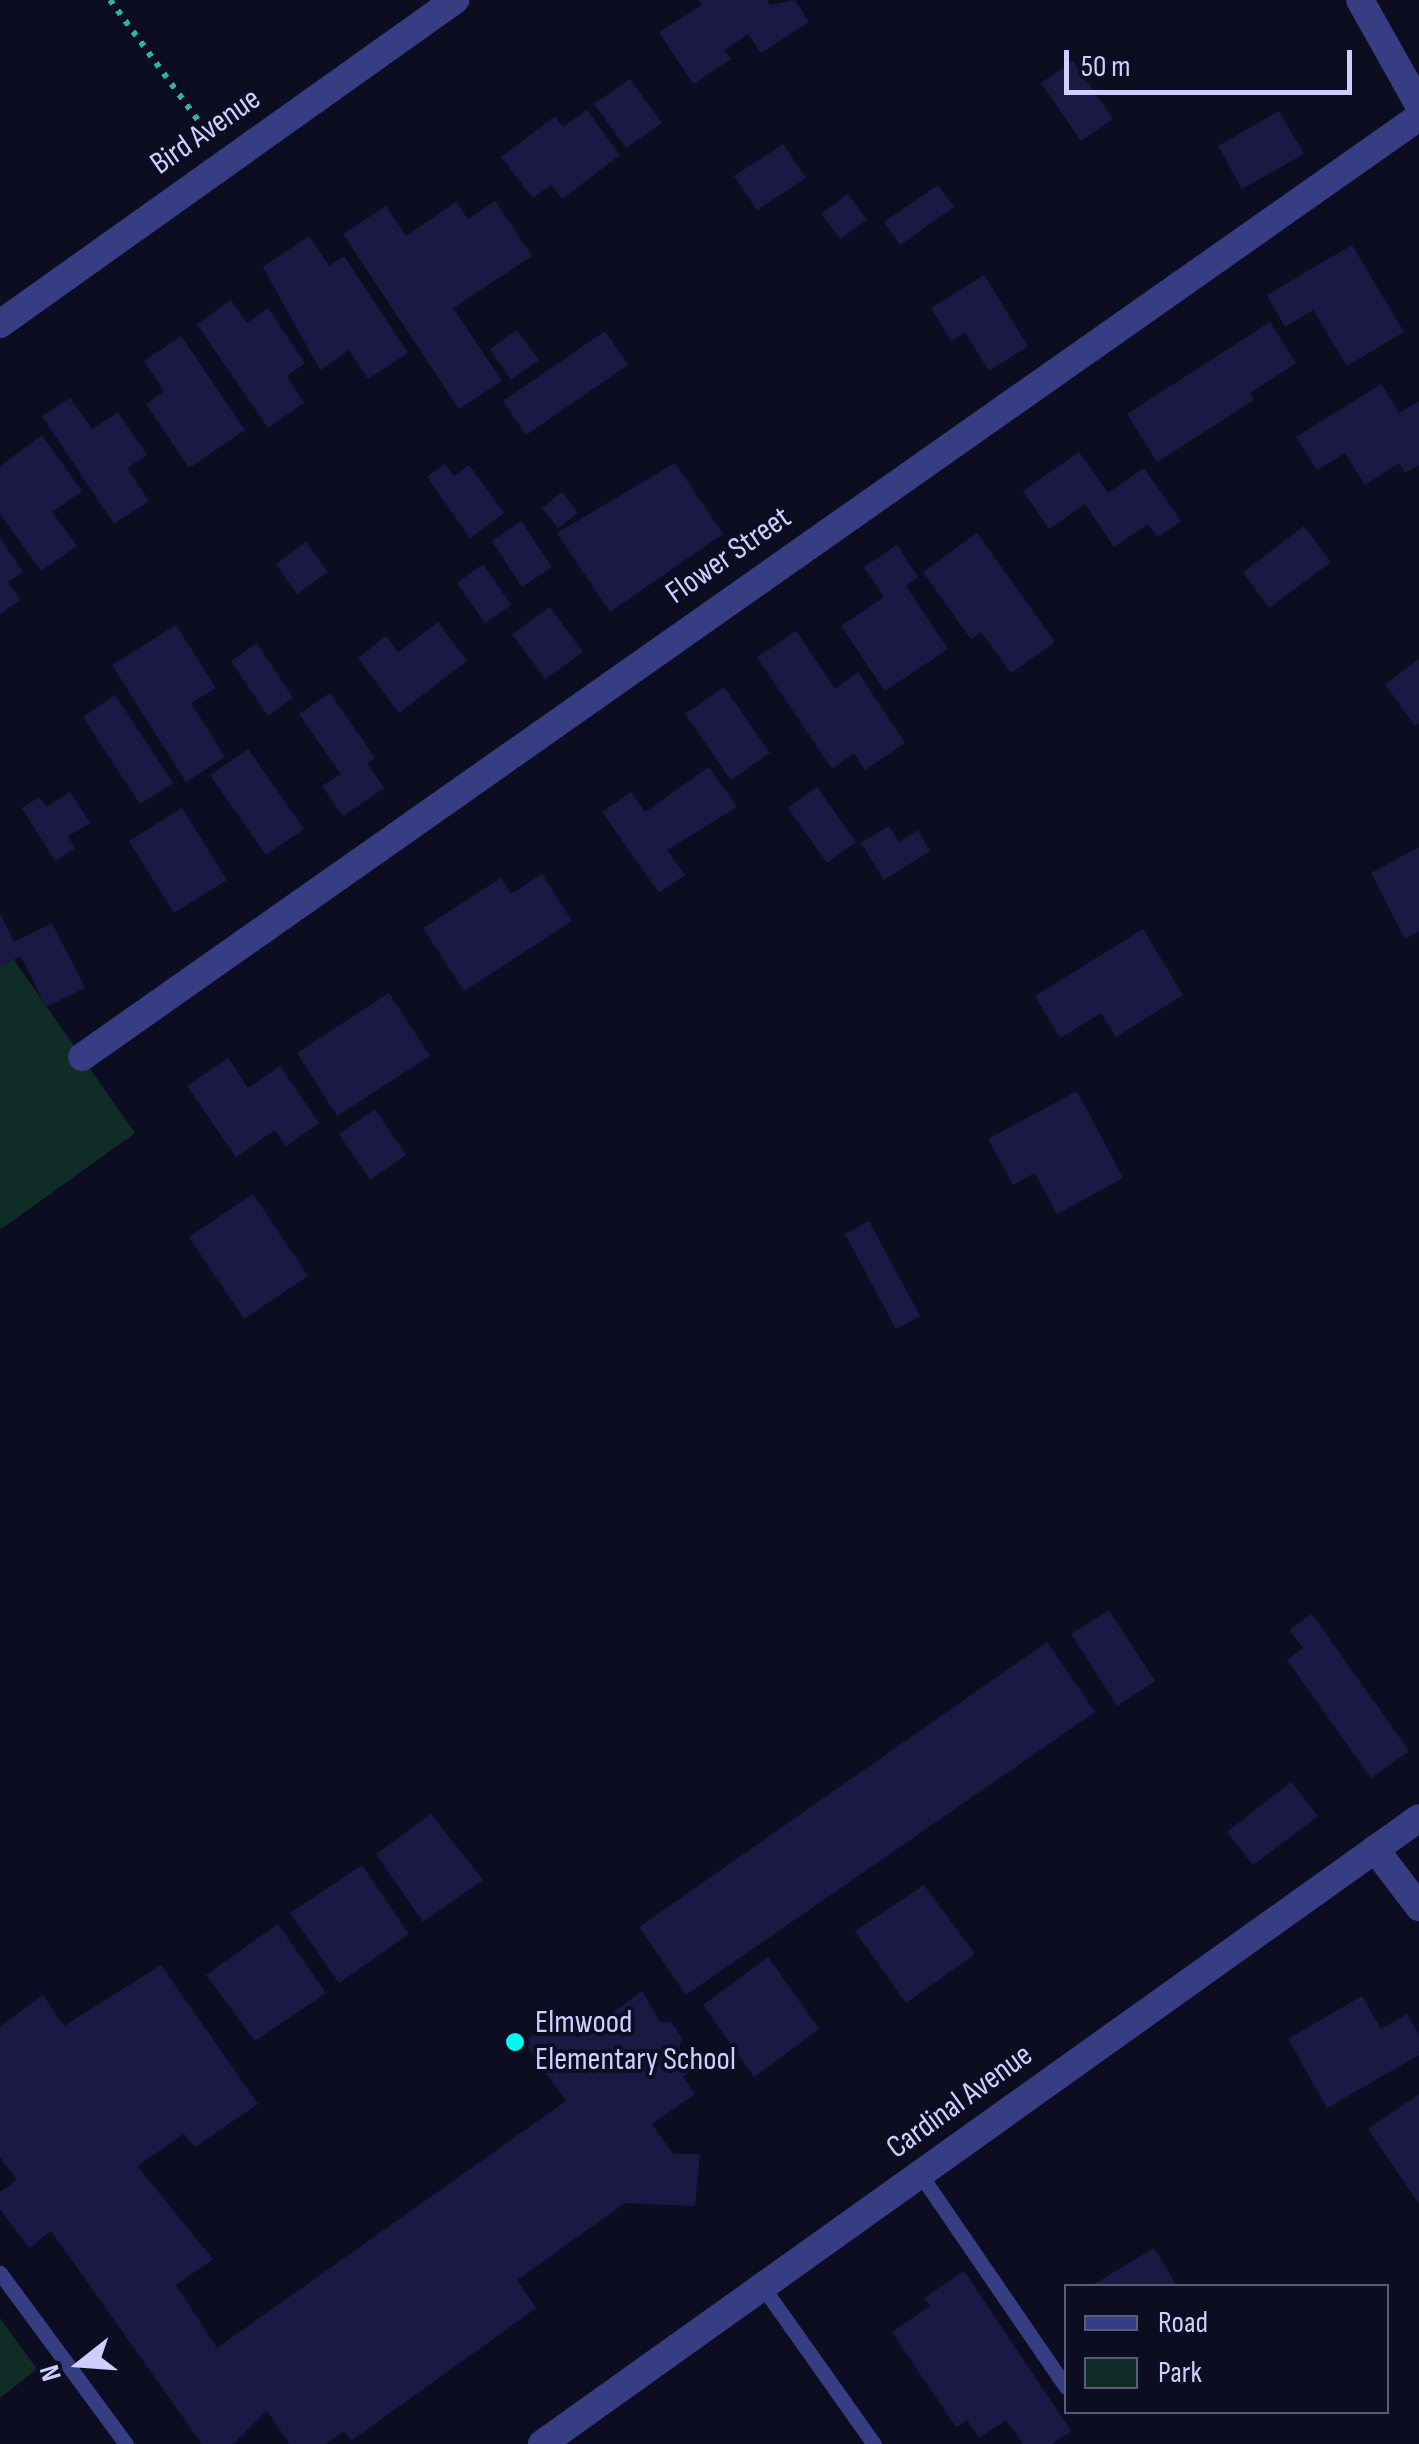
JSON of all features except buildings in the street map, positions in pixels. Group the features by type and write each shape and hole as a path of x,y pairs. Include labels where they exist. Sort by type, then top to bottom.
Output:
{"street":[{"name":"Bird Avenue","path":"0,324 454,0"},
{"path":"1360,0 1419,105"},
{"name":"Flower Street","path":"82,1056 1419,117"},
{"name":"Cardinal Avenue","path":"553,2441 762,2286 1419,1818"},
{"path":"1376,1849 1419,1907"}],"lane":[{"path":"920,2174 1064,2383"},
{"path":"0,2273 126,2444"},
{"path":"762,2286 874,2444"}],"path":[{"path":"110,0 227,159"}],"green space":[{"path":"0,940 135,1133 0,1230"},
{"path":"0,2318 37,2369 0,2398"}],"place":[{"name":"Elmwood Elementary School","path":"515,2042"}]}
